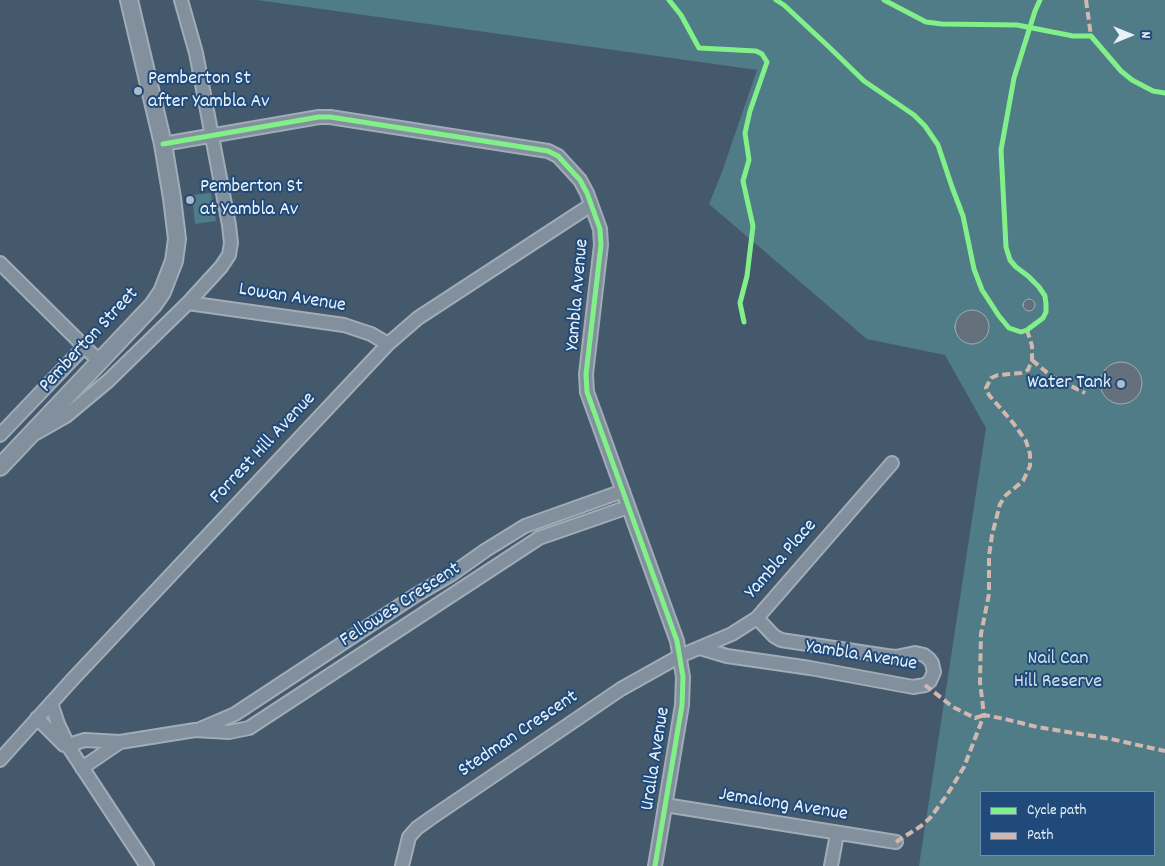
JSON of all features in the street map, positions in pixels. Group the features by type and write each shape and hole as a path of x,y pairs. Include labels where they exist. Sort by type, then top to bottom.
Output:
{"main road":[{"name":"Pemberton Street","path":"0,467 153,305 162,292 174,261 177,239 163,144 129,0"}],"street":[{"name":"Pemberton Street","path":"27,439 66,416 108,382 188,303 221,267 230,250 229,225 196,53 181,0"},
{"name":"Yambla Avenue","path":"163,144 319,117 330,117 539,149 558,156 580,180 592,205 600,229 601,245 586,383 592,409 623,490 680,656"},
{"name":"Forrest Hill Avenue","path":"0,760 51,702 388,344 418,318 592,205"},
{"path":"0,263 100,362"},
{"name":"Lowan Avenue","path":"188,303 344,325 371,334 388,344"},
{"name":"Pemberton Street","path":"0,435 85,346"},
{"name":"Yambla Place","path":"680,656 732,634 757,618 892,463"},
{"name":"Fellowes Crescent","path":"195,730 235,714 525,526 623,490"},
{"name":"Fellowes Crescent","path":"70,749 75,743 85,740 120,742 195,730 229,732 249,728 538,538 628,508"},
{"name":"Yambla Avenue","path":"700,648 727,656 810,668 913,687 925,685 934,672 929,659 924,655 915,653 896,657 780,640 757,618"},
{"name":"Uralla Avenue","path":"655,866 682,705 683,677 680,656"},
{"name":"Stedman Crescent","path":"402,866 410,837 417,828 620,689 680,656"},
{"path":"51,702 58,724 70,749 147,866"},
{"path":"37,718 70,749"},
{"path":"21,736 36,734 54,735"},
{"name":"Fellowes Crescent","path":"82,768 120,742"},
{"name":"Jemalong Avenue","path":"665,805 836,834 896,842"},
{"path":"831,866 836,834"}],"green space":[{"name":"Nail Can Hill Reserve","path":"257,0 1165,0 1165,866 919,866 986,428 945,355 867,339 709,204 757,70"},
{"path":"211,193 216,221 195,224 192,195"}],"building":[{"path":"1031,299 1034,300 1034,310 1027,311 1024,310 1023,303 1024,300"},
{"name":"Water Tank","path":"972,310 979,311 984,315 988,320 988,334 984,339 979,343 972,344 965,343 960,339 956,334 955,327 956,320 960,315 965,311"},
{"name":"Water Tank","path":"1125,362 1133,365 1139,371 1142,383 1139,395 1133,401 1117,404 1109,401 1103,395 1100,379 1103,371 1109,365"}],"marked path":[{"path":"1086,0 1091,36"},
{"path":"1027,330 1032,346 1032,360 1028,370 1021,373 998,375 991,378 986,388 989,395 1026,441 1030,454 1030,466 1023,481 1006,495 1000,504 992,535 989,556 989,594 981,634 980,682 984,715 1165,751"},
{"path":"1032,360 1051,376 1085,393"},
{"path":"925,685 953,707 975,718 984,715"},
{"path":"896,842 930,818 947,795 964,767 984,715"}],"cycle path":[{"path":"669,0 681,15 699,48 756,51 762,54 767,62 750,111 745,133 749,160 743,181 753,226 747,276 740,303 744,322"},
{"path":"776,0 784,5 864,81 914,115 925,126 938,145 963,216 974,269 982,290 1009,328 1021,332 1027,330 1043,318 1046,312 1046,304 1045,296 1039,287 1010,260 1006,247 1001,150 1014,78 1040,0"},
{"path":"884,0 926,22 1017,25 1073,36 1091,36"},
{"path":"1091,36 1121,71 1132,80 1153,91 1165,93"},
{"path":"163,144 319,117 330,117 548,151 558,156 580,180 587,193 600,229 601,245 586,374 587,392 677,641 683,677 682,705 655,866"}],"place":[{"name":"Pemberton St after Yambla Av","path":"138,91"},
{"name":"Pemberton St at Yambla Av","path":"190,200"},
{"name":"Water Tank","path":"1121,384"}]}
